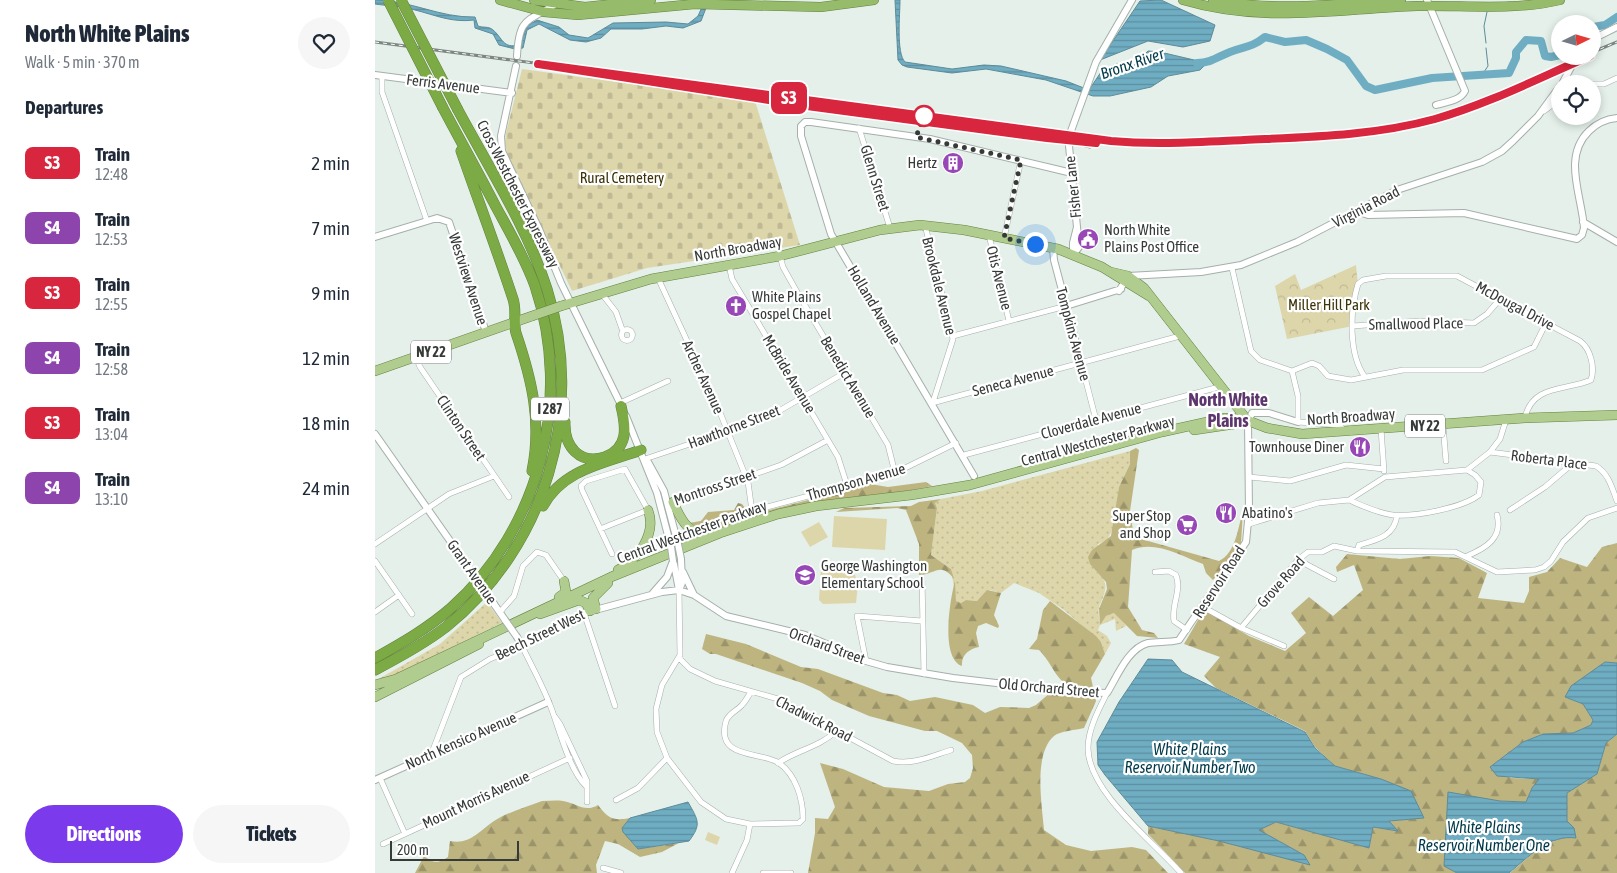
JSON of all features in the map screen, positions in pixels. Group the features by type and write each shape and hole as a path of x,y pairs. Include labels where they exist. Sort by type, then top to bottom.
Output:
{"highway":[{"name":"Cross Westchester Expressway","path":"376,666 451,607 483,575 509,536 532,488 545,444 551,392 547,338 537,294 523,258 388,0"},
{"name":"Cross Westchester Expressway","path":"376,666 428,640 471,604 502,569 530,522 550,470 561,415 561,352 556,321 545,283 530,247 401,0"},
{"path":"500,0 544,12 586,15 698,3 814,7 845,5 874,0"},
{"path":"534,0 593,7 651,0"},
{"path":"1183,0 1225,10 1281,14 1328,14 1428,3 1511,7 1561,0"},
{"path":"1213,0 1254,6 1293,8 1401,0"},
{"path":"444,110 514,301 515,331 523,351 534,392 537,429 531,477 509,536"},
{"path":"605,457 617,450 624,438 626,428 621,404"},
{"path":"561,415 565,421 566,441 574,452 591,459 642,452"},
{"path":"530,522 537,518 551,492 567,477 642,452"}],"main road":[{"name":"North Broadway","path":"375,371 561,306 658,278 780,256 890,228 925,225 989,234 1053,248 1073,255 1130,282 1149,296 1248,422 1295,434 1525,418 1617,415"},
{"name":"Central Westchester Parkway","path":"375,685 396,679 609,580 739,527 816,506 921,494 970,485 1207,421 1233,417 1248,422"},
{"name":"Central Westchester Parkway","path":"375,696 591,585 709,542 785,518 834,508 917,500 962,492 1147,441 1221,425 1248,422"},
{"path":"667,504 685,526 697,533 707,534 739,527"},
{"path":"590,611 593,598 609,580 640,552 649,531 648,510"},
{"path":"564,581 573,589 591,585"},
{"path":"538,613 565,593 564,581"},
{"path":"538,613 579,600 586,603 590,611"}],"street":[{"path":"1071,131 1084,91 1107,40 1132,0"},
{"path":"517,54 517,42 522,28 535,16 559,2"},
{"path":"1428,3 1465,89 1464,95 1455,100 1436,105"},
{"path":"1601,35 1617,27"},
{"path":"516,66 512,92 501,136 502,151 667,504 671,547 679,590 681,651 679,658 661,685 656,709 657,732 667,758 707,808 726,819 750,824 799,823 803,819 798,789 785,768 779,763 740,753 727,740 725,728 729,715 742,705 751,692"},
{"path":"375,238 427,221 382,92 378,75"},
{"name":"Ferris Avenue","path":"378,75 512,92"},
{"path":"1601,84 1617,78"},
{"name":"Virginia Road","path":"1066,306 1119,291 1130,282 1144,276 1233,268 1271,254 1414,183 1490,158 1513,141 1551,98"},
{"path":"1537,116 1551,106"},
{"path":"1356,211 1368,215 1464,213 1573,239 1582,235 1583,222 1575,153 1582,139 1594,127 1604,121 1617,118"},
{"name":"Holland Avenue","path":"859,128 811,122 802,124 801,136 831,234 933,403 974,476"},
{"path":"859,128 930,139 1073,173"},
{"name":"Glenn Street","path":"859,128 890,228"},
{"name":"Fisher Lane","path":"1069,146 1079,247 1073,255"},
{"path":"1004,238 1021,160"},
{"name":"Westview Avenue","path":"427,221 440,218 451,225 486,332"},
{"path":"1583,222 1617,242"},
{"name":"Brookdale Avenue","path":"925,225 953,336 933,403"},
{"name":"Otis Avenue","path":"989,234 1009,321"},
{"name":"Tompkins Avenue","path":"1053,248 1054,260 1096,420"},
{"name":"Benedict Avenue","path":"780,256 788,275 887,445 895,473"},
{"name":"McBride Avenue","path":"729,265 732,279 841,464 847,485"},
{"path":"1233,268 1251,351 1260,360 1292,371 1297,371 1312,363 1332,377 1351,380 1403,370 1482,370 1534,347 1546,323"},
{"name":"McDougal Drive","path":"1353,326 1358,284 1375,277 1457,276 1586,346 1592,366 1592,379 1541,393 1531,403 1525,418"},
{"name":"Archer Avenue","path":"658,278 729,432 747,480 752,511"},
{"path":"1119,291 1130,282"},
{"path":"610,304 613,290"},
{"path":"602,294 616,312 622,329"},
{"name":"Smallwood Place","path":"1353,326 1419,321 1474,323 1487,314 1500,298"},
{"path":"953,336 1066,306"},
{"path":"1353,326 1357,362 1365,378"},
{"name":"Seneca Avenue","path":"933,403 1180,336"},
{"name":"Clinton Street","path":"416,357 420,367 493,476 509,496"},
{"path":"1292,371 1298,396 1299,422"},
{"name":"Hawthorne Street","path":"642,452 729,432 767,418 846,372"},
{"path":"621,404 668,381"},
{"name":"Cloverdale Avenue","path":"963,455 1219,386"},
{"path":"1248,422 1252,413 1258,412 1275,414 1286,420 1340,425 1344,432"},
{"path":"1249,477 1290,481 1346,465 1385,473 1467,470 1490,452 1502,436 1506,420"},
{"name":"Reservoir Road","path":"1107,693 1138,647 1153,642 1177,641 1187,630 1246,542 1249,524 1248,422"},
{"path":"1443,424 1446,461"},
{"path":"1381,429 1385,473"},
{"name":"Grant Avenue","path":"375,434 517,637 555,717 570,758 586,786"},
{"name":"Montross Street","path":"600,529 648,510 747,480 781,465 828,440"},
{"name":"Thompson Avenue","path":"752,511 895,473 956,443"},
{"path":"642,452 659,480 678,544 683,571 694,596"},
{"name":"Roberta Place","path":"1490,452 1572,464 1593,465 1603,470 1617,501"},
{"path":"1510,510 1545,487 1572,464"},
{"path":"612,554 581,486 586,481 625,470 648,510"},
{"path":"1249,524 1318,503 1349,500 1375,511 1397,515 1439,510 1474,499 1479,494 1481,482 1467,470"},
{"path":"1349,500 1385,473"},
{"path":"375,544 449,494 493,476"},
{"name":"Grove Road","path":"1241,628 1308,552 1322,552 1335,546 1357,551 1442,552 1467,556 1497,572 1544,568 1588,518 1617,508"},
{"path":"1357,551 1359,545 1379,540 1391,532 1396,523 1397,515"},
{"path":"1467,556 1489,545 1495,538 1499,525 1497,515"},
{"path":"500,612 514,596 520,570 533,554 539,551 546,555 564,581"},
{"path":"375,560 412,614"},
{"path":"1299,560 1334,579"},
{"path":"651,594 667,577 673,561"},
{"path":"679,590 683,571"},
{"path":"1155,572 1169,571 1176,575 1178,585 1173,614 1174,621 1187,630"},
{"path":"922,579 924,674"},
{"name":"Beech Street West","path":"431,755 463,674 590,611 651,594 679,590"},
{"name":"Orchard Street","path":"679,590 694,596 725,616 805,635 866,661 924,674"},
{"path":"375,612 399,595"},
{"path":"1203,607 1241,628 1284,646"},
{"path":"590,611 615,706"},
{"path":"866,661 857,616 923,621"},
{"name":"Chadwick Road","path":"679,658 699,675 778,699 885,758 897,762 921,760 951,750"},
{"name":"Old Orchard Street","path":"924,674 1073,692 1107,693 1088,742 1088,754 1093,770 1115,803 1181,873"},
{"name":"North Kensico Avenue","path":"377,779 548,702"},
{"name":"Grant Avenue","path":"555,717 561,724 587,781 587,802"},
{"path":"779,763 791,754 825,740 836,731"},
{"name":"Mount Morris Avenue","path":"383,844 445,813 570,758"},
{"path":"616,800 638,788 667,758"},
{"path":"377,779 405,834"},
{"path":"732,873 747,840 750,824"},
{"path":"603,868 621,873"},
{"path":"763,873 791,873"}],"green space":[{"name":"Rural Cemetery","path":"522,69 755,101 800,245 647,268 572,291 508,158 505,144 506,133"},
{"name":"Miller Hill Park","path":"1356,265 1358,285 1353,326 1287,339 1275,286 1295,274 1301,290"},
{"path":"1136,448 1139,450 1130,511 1134,537 1219,561 1225,557 1233,546 1243,511 1241,543 1234,558 1213,580 1206,573 1203,564 1177,553 1150,547 1132,550 1128,607 1142,630 1154,633 1158,638 1137,636 1114,613 1106,616 1100,625 1099,609 1107,589 1106,582 1090,564 1088,557 1092,550 1111,536 1119,487 1130,464 1130,451"},
{"path":"1130,451 1130,464 1119,487 1113,529 1107,540 1098,544 1096,571 1101,575 1105,584 1099,607 1100,623 1106,616 1114,613 1121,618 1126,626 1116,631 1115,619 1100,625 1098,630 1107,636 1111,643 1105,654 1101,642 1064,610 1039,593 1014,583 1001,593 990,590 977,601 966,600 961,603 956,601 951,569 931,555 937,508 935,503 941,499 982,491"},
{"path":"926,482 932,486 707,530 689,523 701,521 708,512 734,510 738,503 742,504 750,514 754,514 870,484 888,487"},
{"path":"941,499 935,503 937,508 931,555 951,569 954,579 941,570 919,575 919,544 906,510 897,508 836,512 844,508 911,506 919,502"},
{"path":"834,516 887,519 885,550 832,547"},
{"path":"819,522 828,537 810,547 801,532"},
{"path":"1617,543 1617,663 1605,662 1565,697 1583,704 1593,720 1591,725 1573,733 1542,734 1523,742 1490,767 1511,778 1540,779 1532,788 1526,802 1500,801 1445,866 1457,873 1185,873 1148,834 1148,826 1220,841 1304,855 1258,830 1276,822 1369,848 1373,827 1397,831 1388,821 1424,818 1381,779 1335,766 1315,747 1305,731 1216,688 1204,676 1220,657 1184,644 1204,610 1249,636 1285,651 1306,633 1291,613 1309,597 1333,616 1363,590 1354,565 1337,572 1336,567 1347,554 1400,559 1430,556 1459,558 1487,573 1478,598 1524,603 1529,591 1529,577 1547,572 1560,558 1587,567 1602,547"},
{"path":"821,568 849,571 855,575 858,584 856,603 823,604 819,600"},
{"path":"955,581 956,601 961,603 966,600 977,601 987,590 1001,593 994,615 999,626 998,628 986,623 978,626 976,633 979,647 966,653 962,666 955,661 949,640 949,614"},
{"path":"1050,601 1096,636 1101,642 1105,654 1091,678 1096,701 1084,728 1057,734 1047,744 1043,755 1040,780 1044,830 1066,845 1091,851 1132,847 1146,850 1168,873 808,873 815,833 815,818 828,819 835,807 820,763 843,769 884,787 929,791 948,784 965,782 970,778 973,768 972,755 962,743 937,731 925,731 869,716 832,700 820,691 802,683 716,654 710,654 702,649 706,634 746,644 801,667 818,669 910,701 935,697 973,705 985,713 1000,707 1029,708 1036,705 1051,692 1069,686 1056,674 1039,650 1029,649 1037,639 1043,610"},
{"path":"487,602 502,623 390,677 375,681 440,644"},
{"path":"1617,734 1617,873 1510,873 1534,852 1564,836 1574,828 1567,821 1567,793 1597,774 1606,743"},
{"path":"542,801 563,801 585,808 598,805 612,818 630,818 622,828 638,849 679,843 662,852 640,857 618,844 605,841 596,865 597,873 415,873 424,856 436,862 448,857 450,841 457,842 469,839 499,818"},
{"path":"708,832 720,837 717,845 705,840"}],"water":[{"path":"375,0 400,3 450,15 475,17 478,26 491,29 503,42 514,46 520,45 527,26 537,20 559,27 569,35 588,38 613,23 666,22 688,24 698,16 702,7 706,8 701,21 683,28 666,26 642,29 611,29 601,38 586,42 570,40 539,24 527,30 523,48 515,49 499,45 493,34 475,28 474,20 451,19 405,8 375,4"},
{"name":"Bronx River","path":"895,0 900,0 899,42 905,62 952,69 984,65 1001,66 1066,81 1089,90 1103,69 1117,64 1127,69 1132,67 1148,51 1207,63 1200,70 1168,76 1151,87 1110,96 1093,96 1046,80 986,69 952,73 907,67 898,60"},
{"path":"1161,0 1215,25 1210,41 1183,47 1148,41 1100,60 1140,1"},
{"name":"White Plains Reservoir Number Two","path":"1148,659 1172,660 1182,672 1305,732 1315,748 1335,766 1381,779 1411,791 1424,818 1389,821 1398,831 1373,827 1369,848 1276,822 1259,830 1304,855 1310,865 1219,841 1148,826 1098,765 1097,742 1119,702"},
{"name":"White Plains Reservoir Number One","path":"1605,662 1617,663 1617,734 1606,743 1597,774 1567,793 1567,821 1574,828 1576,838 1566,838 1548,843 1509,873 1457,873 1444,866 1448,792 1500,801 1526,802 1532,788 1539,779 1497,776 1490,767 1523,742 1543,734 1573,733 1591,725 1593,720 1583,704 1565,697 1571,686"},
{"path":"688,802 697,822 696,830 689,841 638,849 623,832 622,828 630,818"}],"waterway":[{"path":"1486,43 1484,26 1487,12"},
{"name":"Bronx River","path":"1601,26 1617,17"},
{"name":"Bronx River","path":"1197,63 1210,61 1252,45 1265,37 1285,42 1306,40 1347,60 1366,86 1375,90 1432,78 1509,73 1516,58 1516,52 1526,40 1541,41 1545,56 1551,57"},
{"path":"1482,75 1488,66 1486,48"}],"tunnel":[{"path":"1069,146 1071,131"}],"railway":[{"path":"375,42 1138,143 1328,136 1382,131 1415,124 1462,110 1569,65"},
{"path":"1601,49 1617,42"},
{"path":"1070,142 1090,147"}],"train":[{"name":"S3","path":"1096,143 807,106 538,64 1111,141 1153,144 1328,136 1382,131 1415,124 1462,110 1569,65"}],"place":[{"name":"Hertz","path":"953,163"},
{"name":"North White Plains Post Office","path":"1088,239"},
{"name":"White Plains Gospel Chapel","path":"736,306"},
{"name":"Townhouse Diner","path":"1360,447"},
{"name":"Abatino's","path":"1226,513"},
{"name":"Super Stop and Shop","path":"1187,525"},
{"name":"George Washington Elementary School","path":"805,575"}],"district":[{"name":"North White Plains","path":"1228,410"}],"route":[{"path":"924,116 916,137 1021,160 1004,238 1035,244"}]}
